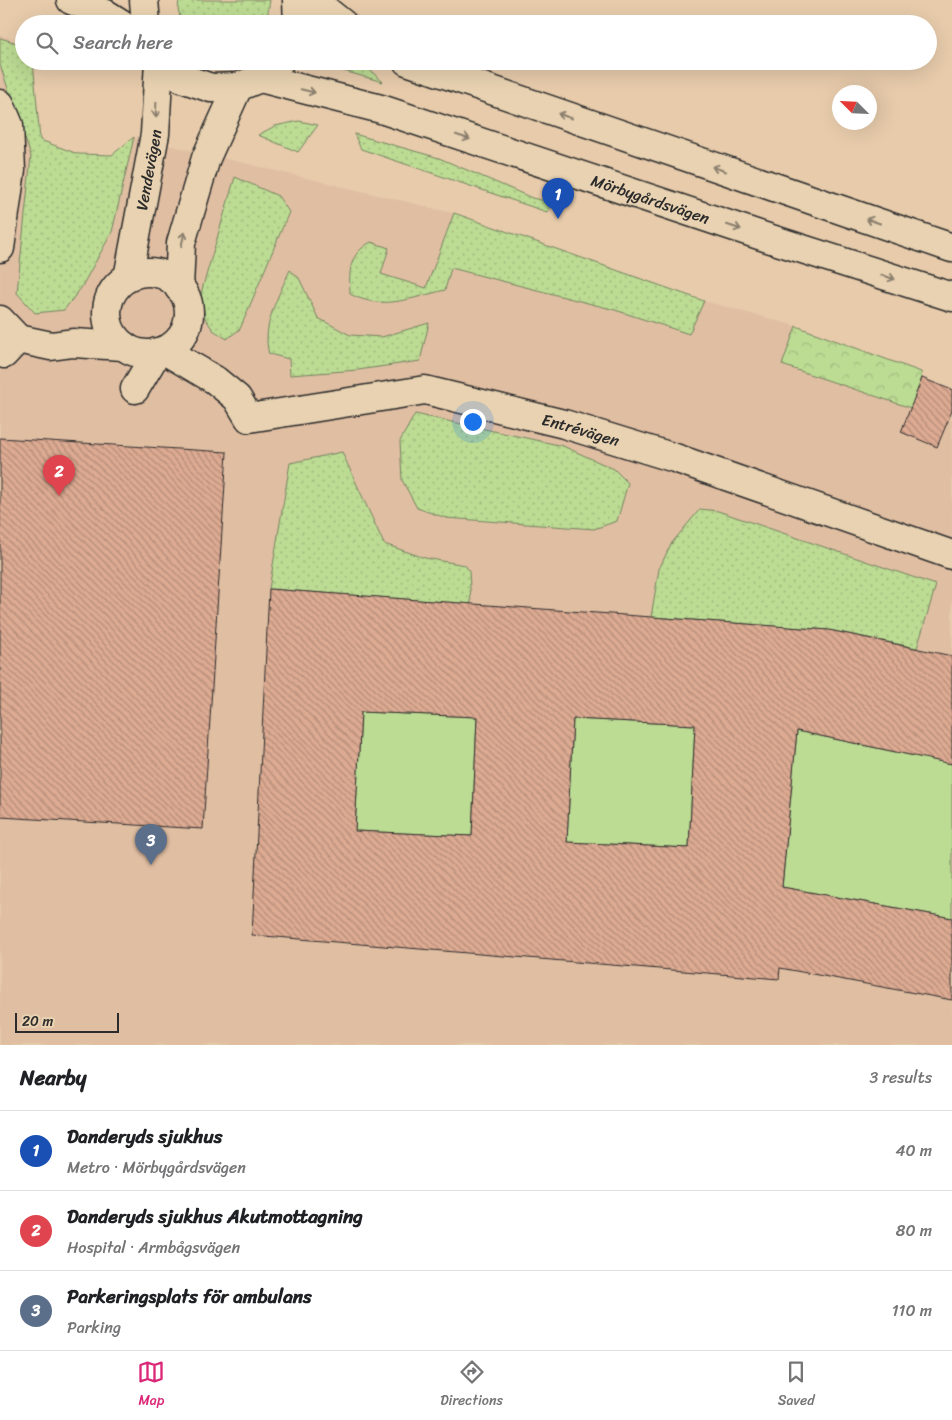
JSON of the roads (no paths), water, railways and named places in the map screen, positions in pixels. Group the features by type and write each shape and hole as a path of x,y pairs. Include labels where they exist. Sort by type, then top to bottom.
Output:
{"street":[{"path":"71,0 108,15"},
{"path":"144,0 145,15"},
{"path":"297,0 298,15"},
{"path":"314,0 332,15"},
{"name":"Vendevägen","path":"128,278 155,134 159,70"},
{"name":"Mörbygårdsvägen","path":"172,70 182,78 211,88 259,76 381,109 765,237 952,296"},
{"path":"433,70 952,248"},
{"path":"179,288 181,243 206,158 259,76"},
{"path":"0,104 9,125 11,170 0,248"},
{"path":"73,343 108,304 116,288 128,278 138,273 152,272 164,276 179,288 188,306 186,326 176,343 161,351 138,353 115,338 108,326 108,304"},
{"path":"186,326 209,365 215,380"},
{"path":"6,338 51,346 73,343 127,347"},
{"path":"127,347 135,389 161,351"},
{"path":"161,351 215,380"},
{"name":"Entrévägen","path":"215,380 237,398 249,418 426,390 564,424 675,458 952,555"}],"place":[{"name":"Danderyds sjukhus","path":"558,219"},
{"name":"Danderyds sjukhus Akutmottagning","path":"59,496"},
{"name":"Parkeringsplats för ambulans","path":"151,865"}]}
